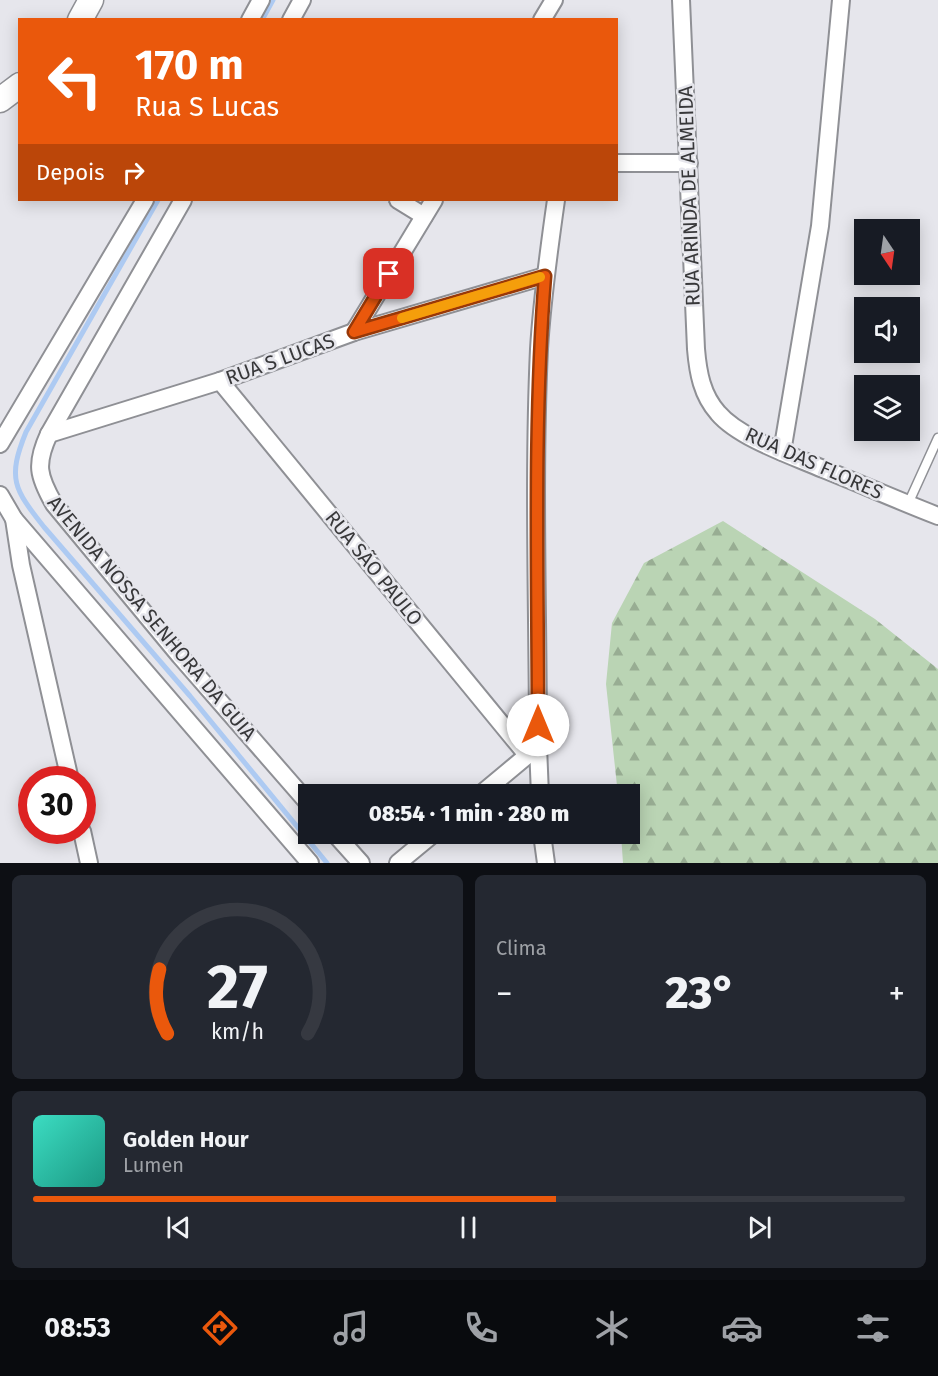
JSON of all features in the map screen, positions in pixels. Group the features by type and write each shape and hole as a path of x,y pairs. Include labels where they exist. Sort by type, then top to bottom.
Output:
{"main road":[{"path":"81,18 91,0"},
{"path":"0,100 18,86"}],"street":[{"path":"251,18 261,0"},
{"path":"292,18 302,0"},
{"path":"543,18 555,0"},
{"path":"555,0 556,18"},
{"name":"RUA ARINDA DE ALMEIDA","path":"681,0 696,349 698,372 704,391"},
{"path":"782,452 820,226 841,0"},
{"path":"618,163 689,162"},
{"path":"0,444 144,201"},
{"name":"AVENIDA NOSSA SENHORA DA GUIA","path":"182,201 49,434 41,452 40,474 44,487 54,504 180,656 298,791"},
{"path":"400,201 424,216"},
{"path":"354,332 433,201"},
{"path":"538,784 533,751 536,440 539,347 545,276 556,201"},
{"name":"RUA S LUCAS","path":"49,434 220,381 354,332 545,276"},
{"name":"RUA SÃO PAULO","path":"220,381 533,751"},
{"name":"RUA DAS FLORES","path":"704,391 717,413 732,427 782,452 938,516"},
{"name":"AVENIDA NOSSA SENHORA DA GUIA","path":"0,495 14,519 310,863"},
{"path":"14,519 21,565 67,766"},
{"path":"493,784 533,751"},
{"path":"85,844 89,863"},
{"path":"345,844 361,863"},
{"path":"398,863 421,844"},
{"path":"543,844 546,863"}],"lane":[{"path":"908,504 938,438"}],"green space":[{"path":"723,521 875,619 938,669 938,863 623,863 622,844 640,844 640,784 617,784 606,684 612,623 644,563"}],"waterway":[{"path":"263,18 273,0"},
{"path":"157,201 26,432 17,461 15,473 17,483 26,503 44,527 190,696 327,863"}],"slow traffic":[{"path":"402,318 540,277"}],"route":[{"path":"389,274 354,332 545,276 539,347 536,440 538,725"}]}
